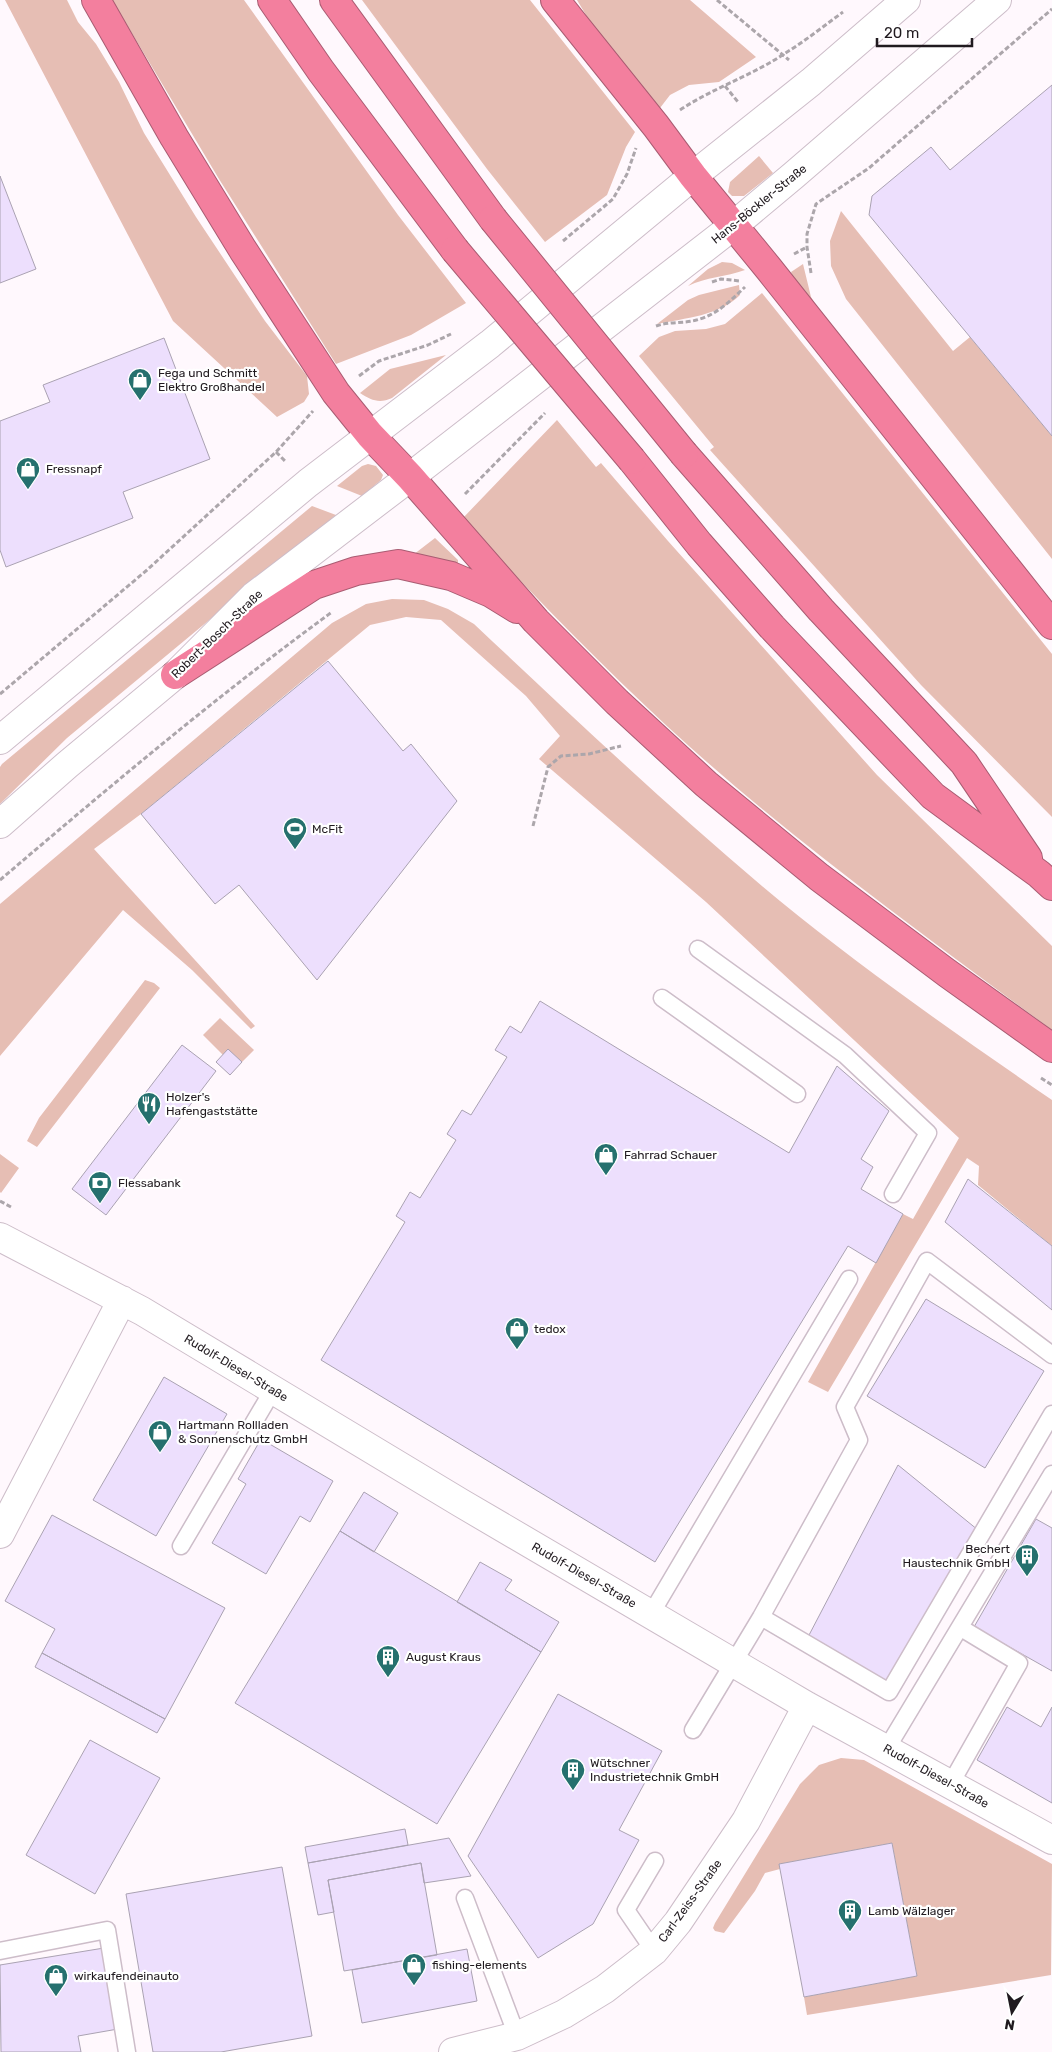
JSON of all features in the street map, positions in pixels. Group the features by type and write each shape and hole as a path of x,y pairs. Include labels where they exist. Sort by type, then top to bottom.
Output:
{"highway":[{"path":"96,0 179,145 243,250 336,393 370,435 410,477 536,621 617,702 706,784 819,877 947,973 1052,1048"},
{"path":"272,0 321,71 456,250 632,460 699,544 772,627 933,796 1046,880"},
{"path":"334,0 493,219 684,454 821,610 964,763 1046,880"},
{"path":"555,0 656,126 693,176 775,276 1052,625"},
{"path":"174,675 314,584 356,571 398,564 451,576 492,594 536,621"}],"street":[{"path":"0,740 308,483 490,344 693,176 811,82 906,0"},
{"name":"Hans-Böckler-Straße","path":"512,396 733,226 802,169 997,0"},
{"name":"Robert-Bosch-Straße","path":"0,824 66,765 174,675 254,596 410,477 512,396"},
{"name":"Rudolf-Diesel-Straße","path":"0,1237 122,1300 807,1706 887,1748 950,1785 1052,1840"},
{"path":"0,1534 122,1300"},
{"name":"Carl-Zeiss-Straße","path":"453,2052 517,2036 564,2014 605,1989 654,1951 678,1922 746,1821 807,1706"}],"lane":[{"path":"698,949 845,1055 928,1133 893,1194"},
{"path":"662,998 798,1094"},
{"path":"693,1730 761,1617 859,1440 845,1407 927,1261 1052,1354"},
{"path":"651,1614 849,1279"},
{"path":"181,1546 273,1390"},
{"path":"761,1617 889,1692 1052,1414"},
{"path":"887,1748 1052,1474"},
{"path":"950,1785 1019,1664 961,1628"},
{"path":"654,1951 626,1910 655,1861"},
{"path":"465,1898 517,2036"},
{"path":"0,1951 107,1930 127,2052"}],"path":[{"path":"717,0 784,55 811,82"},
{"path":"813,280 807,248 807,234 816,204 869,168 1052,9"},
{"path":"560,244 613,199 627,174 635,150 656,126 700,96 725,86 784,55 844,11"},
{"path":"648,328 667,322 699,320 723,308 751,282"},
{"path":"0,694 147,570 276,452 312,412 378,361 428,345 459,330"},
{"path":"442,513 470,490 550,409"},
{"path":"0,880 190,723 335,610"},
{"path":"533,826 548,767 561,756 589,754 624,746 618,740"},
{"path":"1037,1075 1052,1085"}],"shaded area":[{"path":"5,0 67,0 78,22 96,44 119,82 144,133 196,217 265,321 307,376 309,394 304,402 277,417 173,321"},
{"path":"112,0 244,0 398,215 466,303 411,335 336,364 219,179"},
{"path":"362,0 530,0 635,132 626,147 607,195 545,242 487,169"},
{"path":"577,0 690,0 756,57 719,82 689,85 670,95 660,108 645,94 601,40"},
{"path":"759,156 773,173 744,196 732,196 728,192 730,182"},
{"path":"841,211 953,351 970,337 1052,436 1052,559 846,299 831,266 830,241"},
{"path":"722,262 732,263 745,270 688,286 708,269"},
{"path":"803,264 811,297 819,311 795,282 791,272"},
{"path":"739,285 740,295 722,308 701,315 657,324 688,300 699,295"},
{"path":"762,293 1052,654 1052,817 921,685 710,450 714,447 639,356 659,337 675,331 706,329 725,324"},
{"path":"446,355 392,398 383,401 375,400 360,393 390,369"},
{"path":"557,420 596,467 601,463 877,775 1052,946 1052,1030 868,893 733,785 660,720 602,664 462,519"},
{"path":"368,464 376,466 383,475 381,480 362,496 337,486 362,466"},
{"path":"312,506 336,515 67,738 0,804 0,767 2,764"},
{"path":"435,538 458,560 458,566 409,558"},
{"path":"392,599 424,600 448,609 474,624 663,799 780,901 948,1028 1052,1100 1052,1246 978,1185 979,1166 967,1158 828,1392 808,1382 903,1214 913,1219 959,1138 706,902 539,759 560,736 526,696 441,620 406,617 370,625 141,814 94,849 255,1026 251,1029 192,970 123,910 0,1056 0,904 332,623 366,604"},
{"path":"145,980 154,983 160,988 37,1147 27,1141 39,1118"},
{"path":"220,1018 254,1050 242,1062 228,1050 223,1055 203,1035"},
{"path":"0,1154 19,1168 1,1193 0,1192"},
{"path":"841,1758 864,1760 1052,1864 1051,1975 807,2015 804,1997 917,1976 892,1843 780,1864 780,1869 765,1873 755,1891 724,1933 715,1931 713,1928 715,1923 800,1784 819,1765"}],"building":[{"path":"1052,85 1052,436 869,215 872,196 931,147 950,170"},
{"path":"0,176 36,269 0,283"},
{"path":"164,338 210,459 123,492 133,518 6,567 0,550 0,421 50,402 43,385"},
{"name":"McFit","path":"328,661 403,751 411,744 457,801 317,980 239,885 215,904 141,814"},
{"path":"540,1001 789,1153 837,1066 889,1111 861,1159 873,1167 861,1189 903,1214 876,1263 848,1246 655,1562 321,1360 405,1222 396,1216 410,1192 420,1198 456,1140 447,1134 462,1110 471,1115 507,1057 495,1050 510,1026 521,1033"},
{"path":"182,1045 216,1071 106,1215 72,1189"},
{"path":"228,1049 242,1062 230,1075 216,1062"},
{"path":"968,1179 1052,1246 1052,1310 945,1222"},
{"path":"926,1299 1044,1371 985,1468 867,1396"},
{"path":"164,1377 227,1414 156,1536 93,1500"},
{"path":"261,1439 333,1481 310,1522 300,1516 266,1574 212,1543 246,1484 238,1479"},
{"path":"898,1465 978,1530 888,1683 808,1637"},
{"path":"364,1492 398,1513 374,1552 340,1531"},
{"path":"52,1515 225,1608 165,1719 42,1653 55,1629 5,1601"},
{"name":"Bechert Haustechnik GmbH","path":"1036,1519 1052,1528 1052,1671 974,1627"},
{"name":"August Kraus","path":"340,1531 541,1652 437,1824 235,1703"},
{"path":"480,1562 512,1580 505,1590 559,1622 541,1652 457,1602"},
{"path":"42,1653 165,1719 157,1733 35,1667"},
{"name":"Wütschner Industrietechnik GmbH","path":"558,1694 662,1751 619,1830 639,1840 593,1924 538,1958 468,1856"},
{"path":"1007,1707 1041,1727 1052,1707 1052,1803 977,1760"},
{"path":"90,1740 160,1778 95,1894 26,1855"},
{"path":"405,1829 408,1845 308,1863 305,1847"},
{"path":"449,1838 471,1876 424,1883 421,1863 328,1880 334,1912 318,1915 308,1863"},
{"name":"Lamb Wälzlager","path":"892,1843 917,1976 804,1997 779,1864"},
{"path":"421,1863 437,1955 344,1971 328,1880"},
{"path":"282,1867 312,2036 221,2052 153,2052 126,1894"},
{"name":"wirkaufendeinauto","path":"104,1948 118,2029 78,2036 81,2052 1,2052 0,1965"},
{"name":"fishing-elements","path":"467,1949 477,2001 362,2023 352,1970"}],"place":[{"name":"Fega und Schmitt Elektro Großhandel","path":"140,401"},
{"name":"Fressnapf","path":"28,490"},
{"name":"McFit","path":"295,850"},
{"name":"Holzer's Hafengaststätte","path":"149,1125"},
{"name":"Fahrrad Schauer","path":"606,1176"},
{"name":"Flessabank","path":"100,1204"},
{"name":"tedox","path":"517,1350"},
{"name":"Hartmann Rollladen & Sonnenschutz GmbH","path":"160,1453"},
{"name":"Bechert Haustechnik GmbH","path":"1027,1577"},
{"name":"August Kraus","path":"388,1678"},
{"name":"Wütschner Industrietechnik GmbH","path":"573,1791"},
{"name":"Lamb Wälzlager","path":"850,1932"},
{"name":"fishing-elements","path":"414,1986"},
{"name":"wirkaufendeinauto","path":"56,1997"}]}
